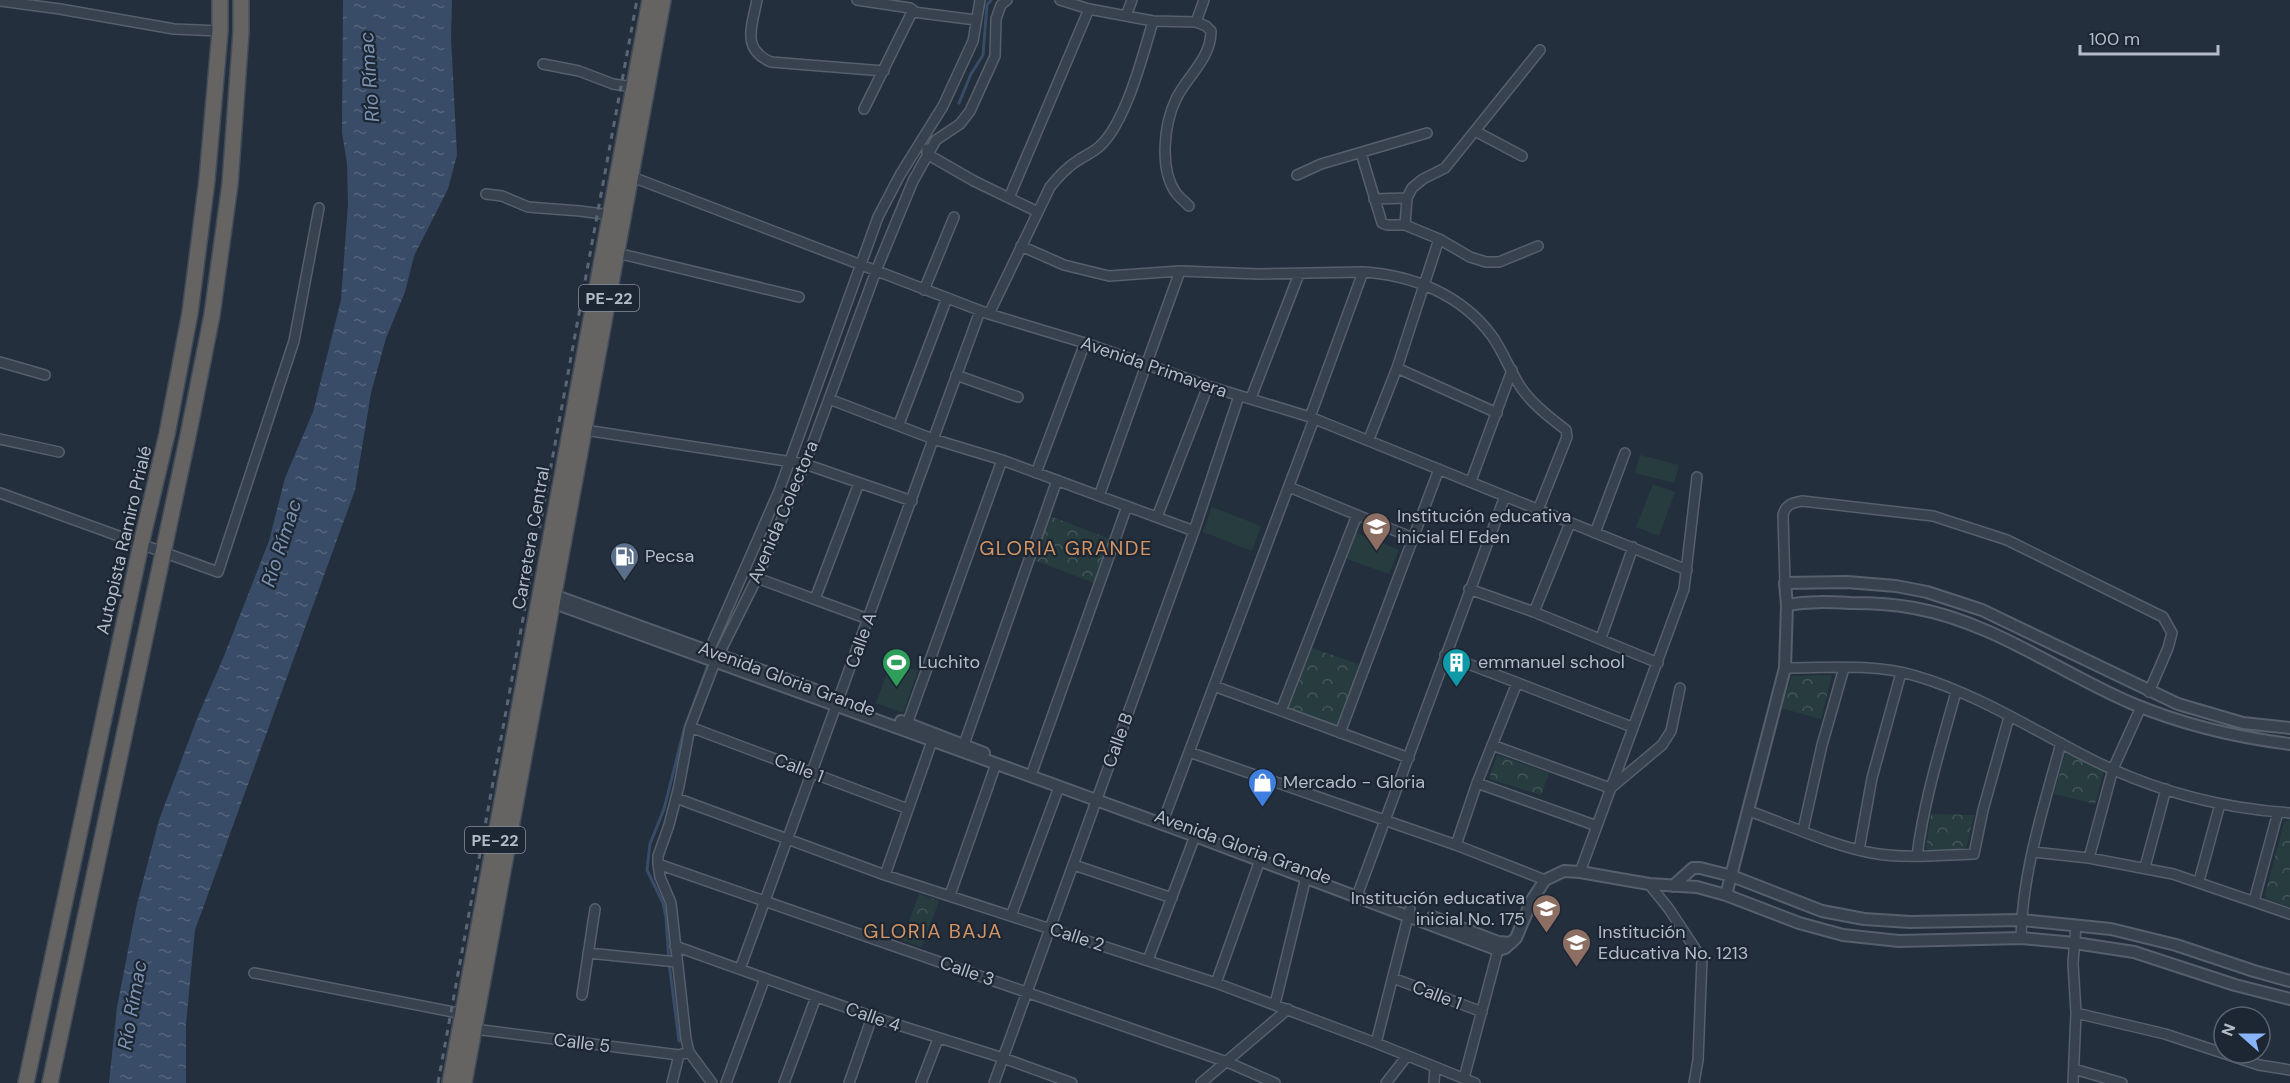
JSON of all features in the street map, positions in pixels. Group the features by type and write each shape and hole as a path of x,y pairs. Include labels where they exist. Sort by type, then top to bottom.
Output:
{"highway":[{"name":"Autopista Ramiro Prialé","path":"26,1083 141,544 167,434 190,313 207,180 220,31 220,0"},
{"path":"50,1083 212,315 230,184 241,32 241,0"},
{"name":"Carretera Central","path":"450,1083 548,597 585,430 617,253 634,87 650,0"},
{"name":"Carretera Central","path":"464,1083 548,597 610,215 624,175 663,0"}],"street":[{"path":"757,0 750,34 752,47 759,57 771,62 884,71"},
{"path":"857,0 910,8 913,12 976,20"},
{"name":"Avenida Colectora","path":"689,1052 676,962 671,903 660,877 658,856 676,798 690,727 714,656 779,491 878,217 900,175 943,106 973,41 980,0"},
{"name":"Avenida Colectora","path":"714,656 757,578 805,464 876,272 913,181 936,140 960,124 970,111 995,56 996,19 1001,5 1007,0"},
{"path":"1060,0 1089,9 1153,21 1196,22 1211,31 1211,39 1200,66 1176,98 1170,115 1165,153 1170,178 1176,193 1189,206"},
{"path":"1126,16 1132,0"},
{"path":"1196,22 1204,0"},
{"path":"0,2 60,9 174,29 220,31"},
{"path":"1009,198 1089,9"},
{"path":"864,110 913,12"},
{"name":"Calle A","path":"740,969 956,375 984,312 1022,246 1050,187 1059,174 1099,148 1118,120 1140,66 1153,21"},
{"path":"1405,225 1407,198 1412,188 1423,179 1445,168 1540,50"},
{"path":"543,64 579,71 613,84 634,87"},
{"path":"928,128 927,154 974,181 1038,212"},
{"path":"1475,131 1522,156"},
{"path":"1297,175 1321,164 1426,133"},
{"path":"1360,153 1382,223 1405,225 1439,239 1470,257 1486,262 1499,262 1538,246"},
{"name":"Avenida Primavera","path":"624,175 984,312 1312,418 1369,439 1687,570"},
{"path":"486,194 502,196 528,207 545,210 580,210 610,215"},
{"path":"1374,199 1407,198"},
{"path":"0,493 218,572 294,341 319,208"},
{"path":"924,290 954,217"},
{"path":"1369,439 1397,368 1439,239"},
{"path":"1022,246 1064,265 1109,276 1180,271 1234,274 1363,272 1380,273 1424,284 1455,301 1482,324 1525,392 1566,429 1567,437 1538,510"},
{"path":"617,253 799,297"},
{"path":"1099,495 1180,271"},
{"path":"1164,821 1289,487 1363,272"},
{"path":"1251,398 1299,274"},
{"path":"899,424 946,298"},
{"path":"1036,473 1084,344"},
{"path":"0,362 45,375"},
{"path":"1397,368 1497,413"},
{"path":"1471,481 1512,370"},
{"path":"956,375 1018,397"},
{"path":"1157,517 1208,386"},
{"name":"Calle B","path":"994,1083 1194,531 1239,396"},
{"path":"829,399 933,439 1002,460 1194,531"},
{"path":"585,430 805,464 912,501"},
{"path":"0,439 59,452"},
{"path":"1594,533 1625,453"},
{"path":"907,724 1002,460"},
{"path":"1340,733 1439,469"},
{"path":"1580,872 1678,607 1687,570 1697,477"},
{"path":"963,749 1057,480"},
{"path":"815,599 859,483"},
{"path":"1289,487 1413,538"},
{"path":"1358,893 1505,496"},
{"path":"1726,895 1785,668 1787,605 1782,515 1785,508 1792,503 1802,501 1933,516 2007,540 2163,616 2172,633 2149,692"},
{"path":"1033,770 1127,506"},
{"path":"1281,711 1357,515"},
{"path":"1534,612 1570,523"},
{"path":"1601,638 1633,548"},
{"path":"757,578 868,619"},
{"path":"1785,584 1847,582 1896,586 1927,592 1982,610 2178,704 2243,723 2290,728"},
{"path":"1469,589 1601,638 1658,663"},
{"name":"Avenida Gloria Grande","path":"548,597 838,702 932,741 1033,770 1098,798"},
{"path":"1787,605 1808,601 1889,604 1946,616 1989,632 2141,707 2197,728 2247,739 2290,744"},
{"path":"1445,656 1632,727"},
{"path":"1785,668 1867,668 1915,676 1956,692 2113,769 2166,789 2220,804 2290,813"},
{"path":"1803,830 1820,755 1844,668"},
{"path":"1859,850 1872,778 1901,673"},
{"path":"1456,845 1477,783 1517,683"},
{"path":"1214,686 1409,758"},
{"path":"1610,788 1662,745 1671,731 1680,688"},
{"path":"1917,856 1921,823 1956,692"},
{"name":"Avenida Gloria Grande","path":"838,702 907,724 996,764 1059,787 1164,821 1409,912 1498,942 1512,943"},
{"path":"2089,858 2113,769 2141,707"},
{"path":"1749,811 1859,850 1893,856 1974,854 1983,810 2009,717"},
{"name":"Calle 1","path":"690,727 908,809"},
{"path":"885,875 932,741"},
{"path":"2022,938 2022,920 2033,852 2061,743"},
{"path":"1492,745 1610,788"},
{"path":"1190,752 1456,845 1545,880"},
{"path":"950,895 996,764"},
{"path":"1477,783 1597,826"},
{"path":"1011,916 1059,787"},
{"path":"2145,867 2166,789"},
{"name":"Calle 2","path":"676,798 885,875 1148,960 1275,1004 1475,1083"},
{"path":"2199,881 2220,804"},
{"path":"2254,901 2278,812"},
{"name":"Avenida Gloria Grande","path":"1164,821 1195,836 1306,877 1358,893"},
{"path":"1148,960 1195,836"},
{"path":"2033,852 2145,867 2199,881 2290,914"},
{"path":"1216,983 1260,860"},
{"name":"Calle 3","path":"658,864 1227,1062 1275,1083"},
{"path":"1074,865 1172,898"},
{"path":"1673,886 1692,868 1732,876 1822,911 1864,919 1910,922 2022,920 2111,929 2176,945 2290,981"},
{"path":"1464,1078 1498,950 1512,943 1521,930 1537,890 1545,880 1564,872 1580,872 1649,884 1697,887 1726,895 1800,923 1843,935 1899,941 2022,938 2134,952 2235,986 2290,999"},
{"path":"1275,1004 1306,877"},
{"path":"1649,884 1669,909 1702,959 1698,1060 1694,1083"},
{"path":"582,995 595,909"},
{"path":"1376,1042 1409,912"},
{"name":"Avenida Gloria Grande","path":"1409,912 1498,950"},
{"path":"2073,1083 2076,1013 2073,985 2076,926"},
{"name":"Calle 4","path":"675,946 872,1017 1003,1058 1069,1082"},
{"path":"588,953 676,962"},
{"path":"254,973 463,1014"},
{"path":"726,1083 765,978"},
{"name":"Calle 1","path":"1393,978 1482,1012"},
{"path":"784,1083 816,997"},
{"path":"1201,1083 1288,1009"},
{"path":"2076,1013 2165,1034 2259,1065 2290,1070"},
{"path":"849,1083 872,1017"},
{"name":"Calle 5","path":"474,1029 679,1055 689,1052"},
{"path":"921,1083 938,1039"},
{"path":"689,1052 712,1083"},
{"path":"672,1083 679,1055"},
{"path":"1386,1083 1407,1056"},
{"path":"1434,1083 1436,1067"},
{"path":"2074,1069 2122,1083"}],"green space":[{"path":"1640,455 1679,465 1674,483 1635,473"},
{"path":"1653,484 1675,492 1659,536 1636,527"},
{"path":"1212,507 1261,526 1252,551 1203,532"},
{"path":"1050,516 1110,539 1094,583 1034,560"},
{"path":"1354,532 1399,550 1389,574 1344,558"},
{"path":"1309,647 1361,665 1336,729 1284,710"},
{"name":"Luchito","path":"891,662 918,671 903,713 876,703"},
{"path":"1832,675 1821,719 1781,708 1792,676"},
{"path":"2068,753 2104,771 2095,804 2054,794 2065,754"},
{"path":"1497,755 1549,773 1541,795 1489,779"},
{"path":"1931,814 1974,815 1966,849 1928,852 1926,848"},
{"path":"2290,819 2290,907 2267,899 2265,894 2284,823"},
{"path":"919,894 939,901 922,947 902,940"}],"water":[{"name":"Río Rímac","path":"343,0 452,0 451,38 457,155 448,189 414,256 405,292 386,338 371,393 355,490 195,930 186,1024 186,1083 109,1083 117,1007 137,904 159,820 198,716 269,541 285,478 313,412 341,300 348,204 347,164 342,132"}],"waterway":[{"path":"959,103 971,74 983,55 987,5 991,0"},
{"path":"679,1041 666,917 663,903 647,870 650,844 664,809 684,730 709,662"}],"railway":[{"path":"438,1083 637,0"}],"place":[{"name":"Institución educativa inicial El Eden","path":"1376,552"},
{"name":"Pecsa","path":"624,582"},
{"name":"Luchito","path":"897,688"},
{"name":"emmanuel school","path":"1457,688"},
{"name":"Mercado - Gloria","path":"1262,808"},
{"name":"Institución educativa inicial No. 175","path":"1546,934"},
{"name":"Institución Educativa No. 1213","path":"1577,968"}],"district":[{"name":"GLORIA GRANDE","path":"1066,548"},
{"name":"GLORIA BAJA","path":"933,931"}]}
